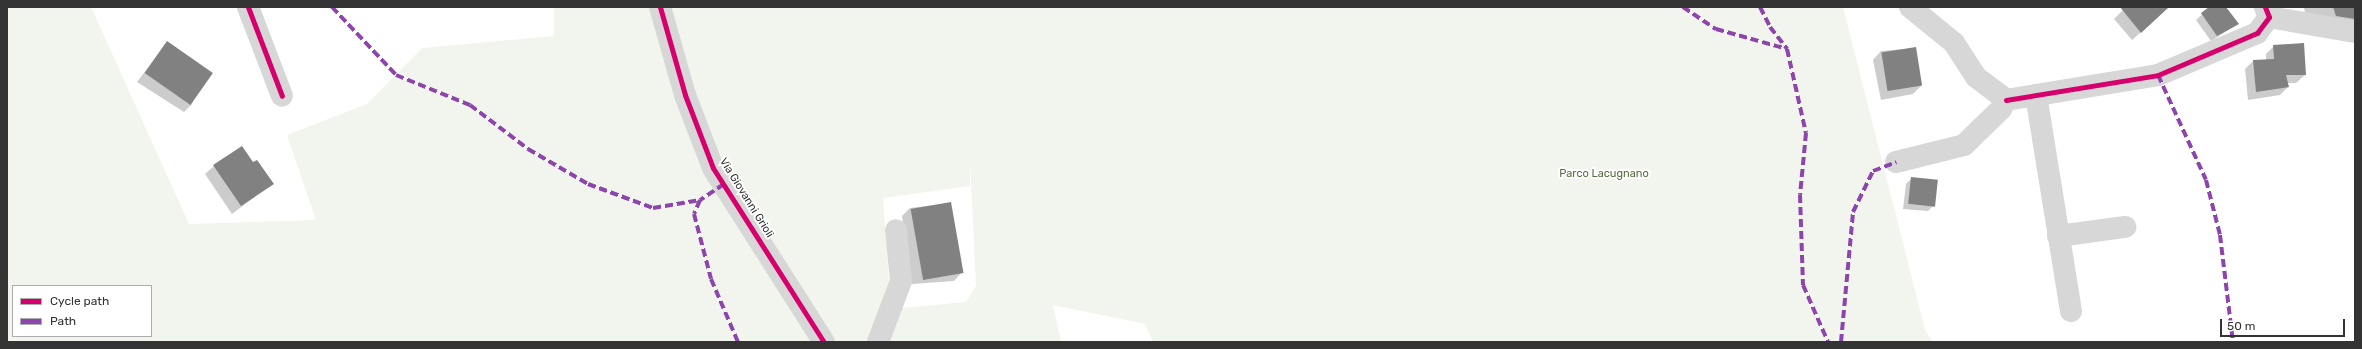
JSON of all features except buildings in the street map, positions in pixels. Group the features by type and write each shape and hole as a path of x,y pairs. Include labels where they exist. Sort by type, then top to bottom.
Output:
{"street":[{"path":"248,7 282,96"},
{"name":"Via Giovanni Grioli","path":"660,7 685,95 714,168 824,342"},
{"path":"1910,7 1954,43 1976,77 2006,100 2158,75 2257,33 2267,12 2355,32"},
{"path":"2036,95 2071,311"},
{"path":"1896,162 1964,145 2002,109 2006,100"},
{"path":"2058,236 2124,227"},
{"path":"878,342 901,281 896,230"}],"green space":[{"name":"Parco Lacugnano","path":"7,7 91,7 189,224 316,220 287,135 367,104 422,48 554,36 554,7 1843,7 1925,330 1933,342 1153,342 1145,324 1053,305 1061,342 7,342","holes":["970,158 976,286 966,302 891,309 883,198 970,186"]}],"marked path":[{"path":"332,7 396,75 470,105 528,149 588,184 653,208 700,200"},
{"path":"1683,7 1716,29 1787,49"},
{"path":"1760,7 1770,27 1787,49 1806,133 1800,195 1803,285 1828,342"},
{"path":"2158,75 2206,180 2220,235 2233,342"},
{"path":"1841,342 1853,212 1873,171 1896,162"},
{"path":"724,184 700,200 694,214 711,279 738,342"}],"cycle path":[{"path":"248,7 282,96"},
{"path":"660,7 685,95 713,168 824,342"},
{"path":"2006,100 2158,75 2257,33 2269,17 2265,7"}]}
